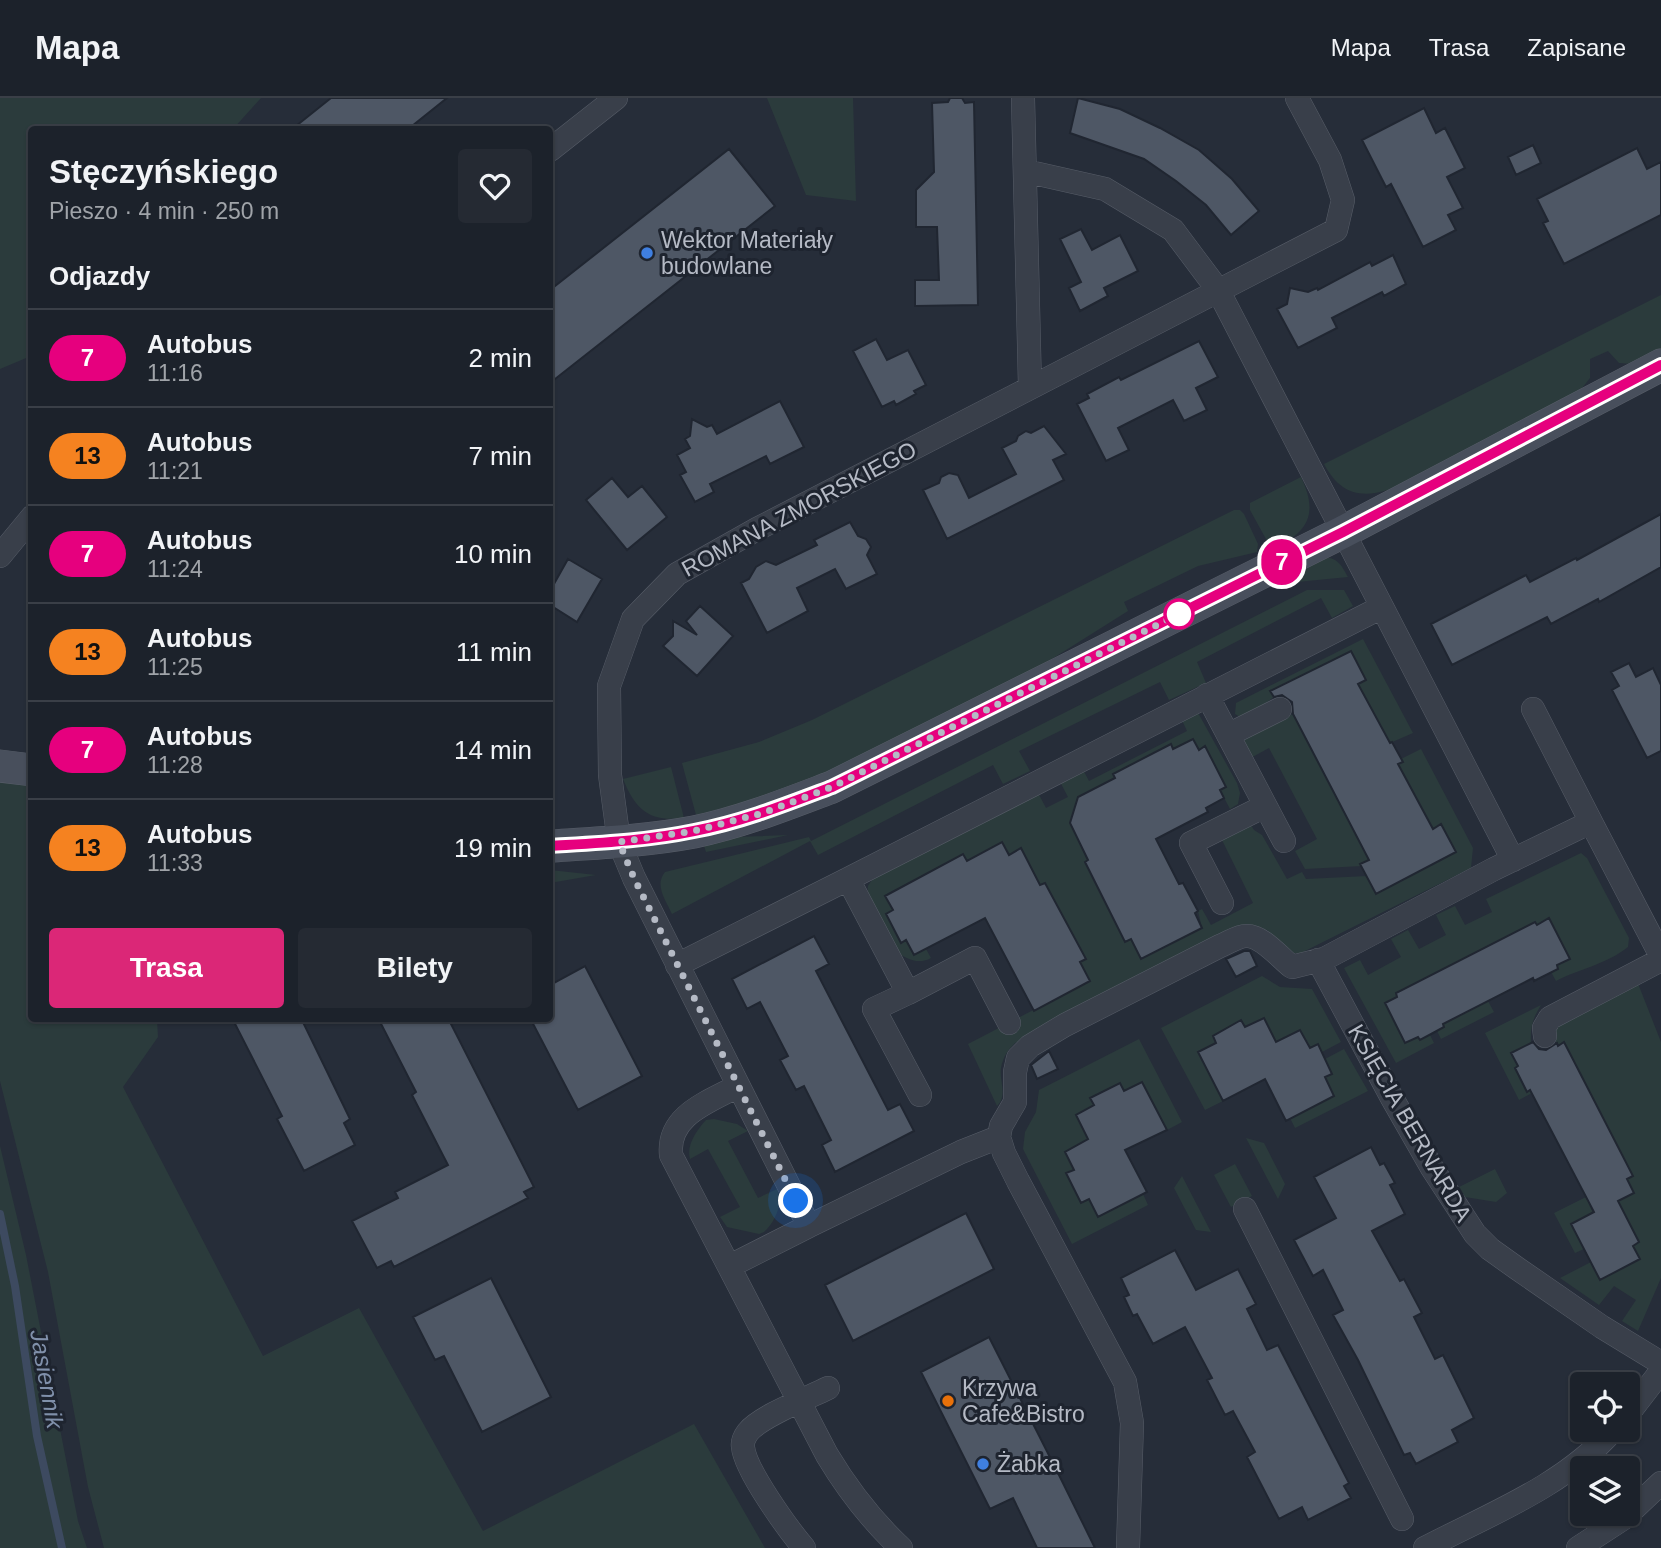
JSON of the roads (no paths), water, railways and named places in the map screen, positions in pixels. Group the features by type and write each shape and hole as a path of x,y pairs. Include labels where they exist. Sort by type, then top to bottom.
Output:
{"street":[{"path":"553,148 616,98"},
{"path":"1023,98 1030,387"},
{"name":"ROMANA ZMORSKIEGO","path":"809,1226 677,965 619,842 610,775 609,686 633,619 677,574 757,529 1336,230 1343,201 1331,160 1297,98"},
{"path":"1024,171 1105,189 1173,230 1218,290 1513,860"},
{"path":"553,846 619,842 694,831 763,813 832,787 1343,532 1661,365"},
{"path":"0,556 28,522"},
{"path":"677,965 1382,607"},
{"path":"1207,695 1284,841"},
{"path":"1228,736 1280,709"},
{"path":"1533,709 1661,958 1550,1018 1544,1028 1545,1036"},
{"path":"0,766 28,770"},
{"path":"1222,903 1191,843 1265,806"},
{"path":"1128,1548 1132,1423 1125,1382 1018,1181 999,1137 1001,1126 1015,1102 1018,1058 1030,1046 1065,1026 1220,946 1247,936 1262,940 1292,967 1318,960 1591,821"},
{"path":"848,879 908,993"},
{"path":"920,1095 874,1009 975,958 1009,1023"},
{"name":"KSIĘCIA BERNARDA","path":"1318,960 1432,1168 1475,1234 1490,1249 1518,1269 1602,1327 1661,1363"},
{"path":"738,1086 691,1111 681,1120 670,1142 671,1155 845,1485 882,1530 901,1548"},
{"path":"730,1266 961,1152 999,1137"},
{"path":"1245,1209 1402,1519"},
{"path":"1640,1398 1661,1371"},
{"path":"804,1548 772,1505 742,1447 744,1438 757,1424 828,1388"},
{"path":"1425,1548 1557,1478 1582,1461 1602,1442"},
{"path":"1578,1548 1624,1518 1661,1483"}],"waterway":[{"name":"Jasiennik","path":"0,1214 15,1286 37,1436 62,1548"}],"place":[{"name":"Wektor Materiały budowlane","path":"647,253"},
{"name":"Krzywa Cafe&Bistro","path":"948,1401"},
{"name":"Żabka","path":"983,1464"}]}
